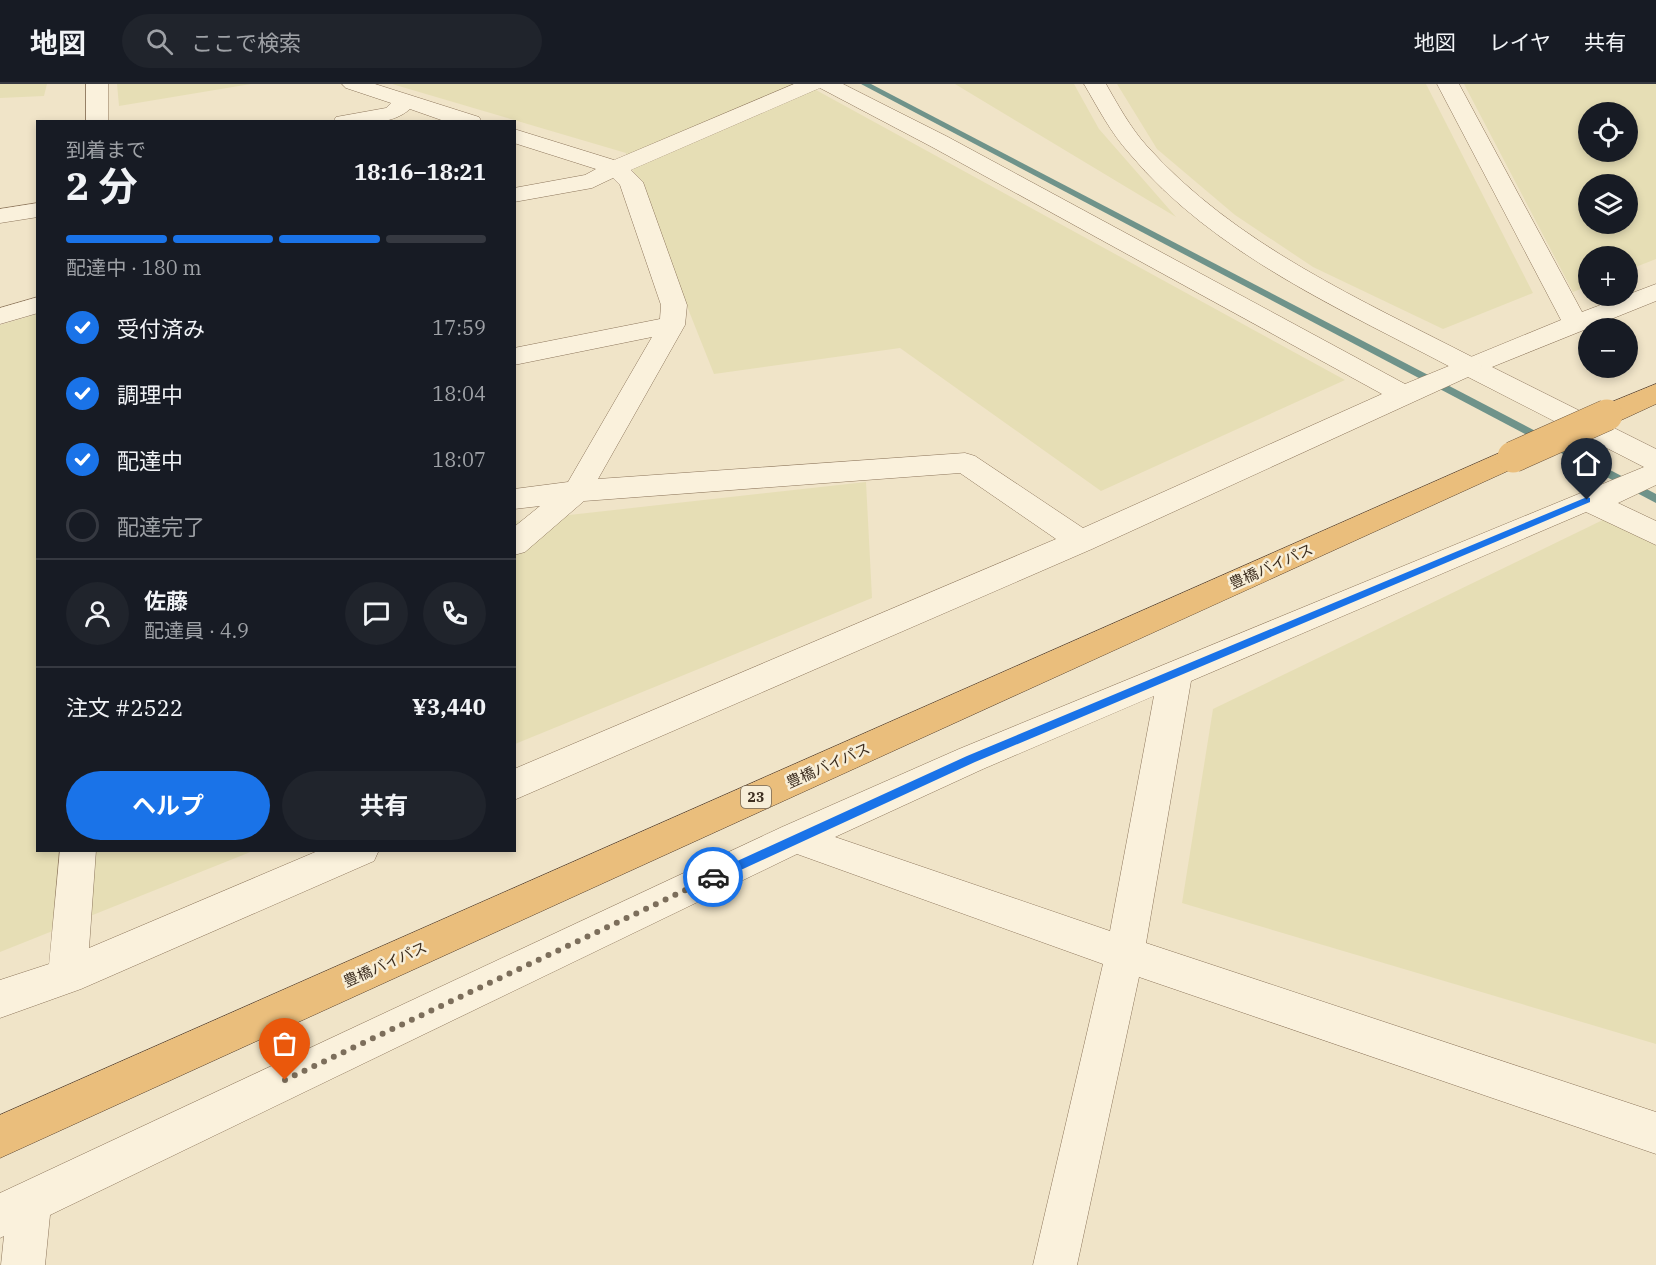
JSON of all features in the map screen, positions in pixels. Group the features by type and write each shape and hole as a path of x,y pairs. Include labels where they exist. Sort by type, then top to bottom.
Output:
{"highway":[{"name":"豊橋バイパス","path":"0,1137 1656,393"}],"street":[{"path":"97,84 98,120"},
{"path":"353,84 465,120"},
{"path":"516,195 592,181 615,168 812,84"},
{"path":"827,84 1412,392"},
{"path":"1095,84 1115,118 1138,150 1201,209 1288,269 1462,369 1654,470"},
{"path":"1448,84 1575,324"},
{"path":"355,120 393,113 407,101"},
{"path":"516,136 615,168 631,182 674,305 672,325 577,491 516,542"},
{"path":"0,216 36,210"},
{"path":"516,784 1081,541 1462,369 1656,292"},
{"path":"0,316 36,307"},
{"path":"516,357 672,325"},
{"path":"516,499 577,491 965,463 1081,541"},
{"path":"22,1265 15,1209 795,838 971,759 1598,498 1654,470"},
{"path":"1598,498 1656,534"},
{"path":"1055,1265 1125,953 1175,675"},
{"path":"795,838 980,905 1656,1133"},
{"path":"68,976 78,852"},
{"path":"0,999 68,976 356,852"}],"shaded area":[{"path":"0,84 47,84 44,96 0,98"},
{"path":"117,84 251,84 119,106"},
{"path":"392,84 805,84 1345,380 1101,491 900,348 714,374 626,153"},
{"path":"955,84 1074,84 1099,129 1176,217"},
{"path":"1117,84 1426,84 1533,293 1443,329 1313,267 1235,215 1157,149"},
{"path":"1464,84 1656,84 1656,259 1638,266 1638,246 1578,246 1578,290 1573,292"},
{"path":"36,314 36,852 250,852 0,952 0,325"},
{"path":"866,482 872,598 516,744 516,521"},
{"path":"1611,516 1656,540 1656,1044 1182,903 1213,709"}],"waterway":[{"path":"865,84 1656,499"}],"way so far":[{"path":"285,1080 713,877"}],"route":[{"path":"713,877 971,759 1587,500"}]}
